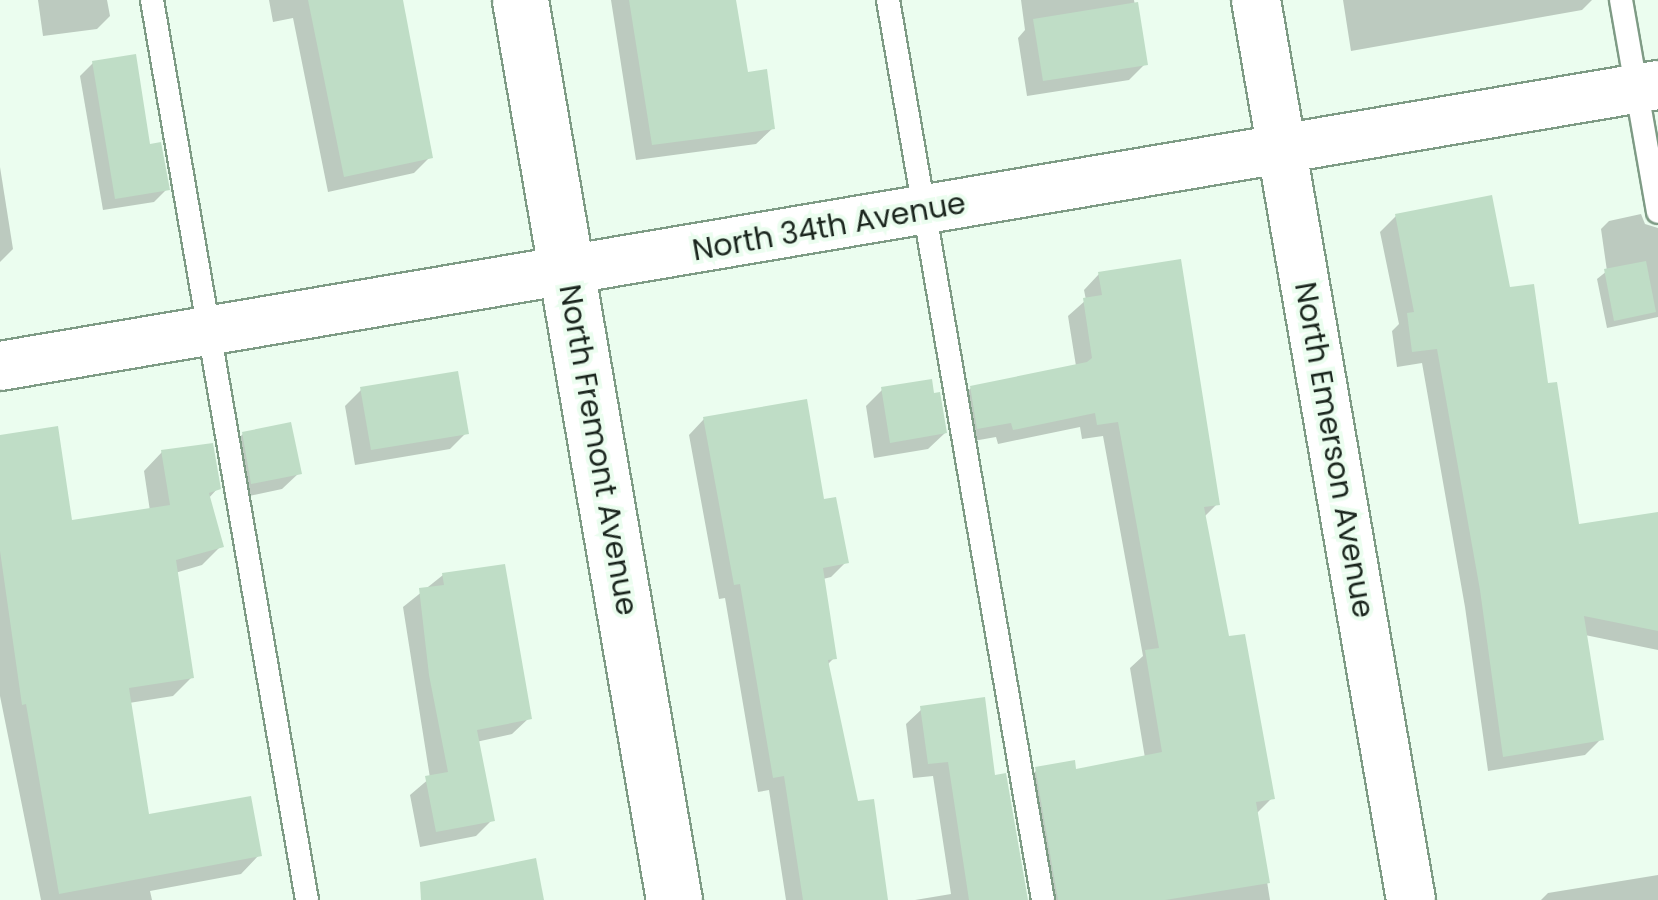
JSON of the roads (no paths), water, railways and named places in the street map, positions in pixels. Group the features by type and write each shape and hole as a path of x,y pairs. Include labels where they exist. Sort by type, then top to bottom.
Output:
{"street":[{"name":"North Fremont Avenue","path":"520,0 674,900"},
{"name":"North Emerson Avenue","path":"1256,0 1411,900"},
{"name":"North 34th Avenue","path":"0,366 1647,87"}],"lane":[{"path":"152,0 307,900"},
{"path":"888,0 1043,900"},
{"path":"1621,0 1647,87 1658,212"}]}
